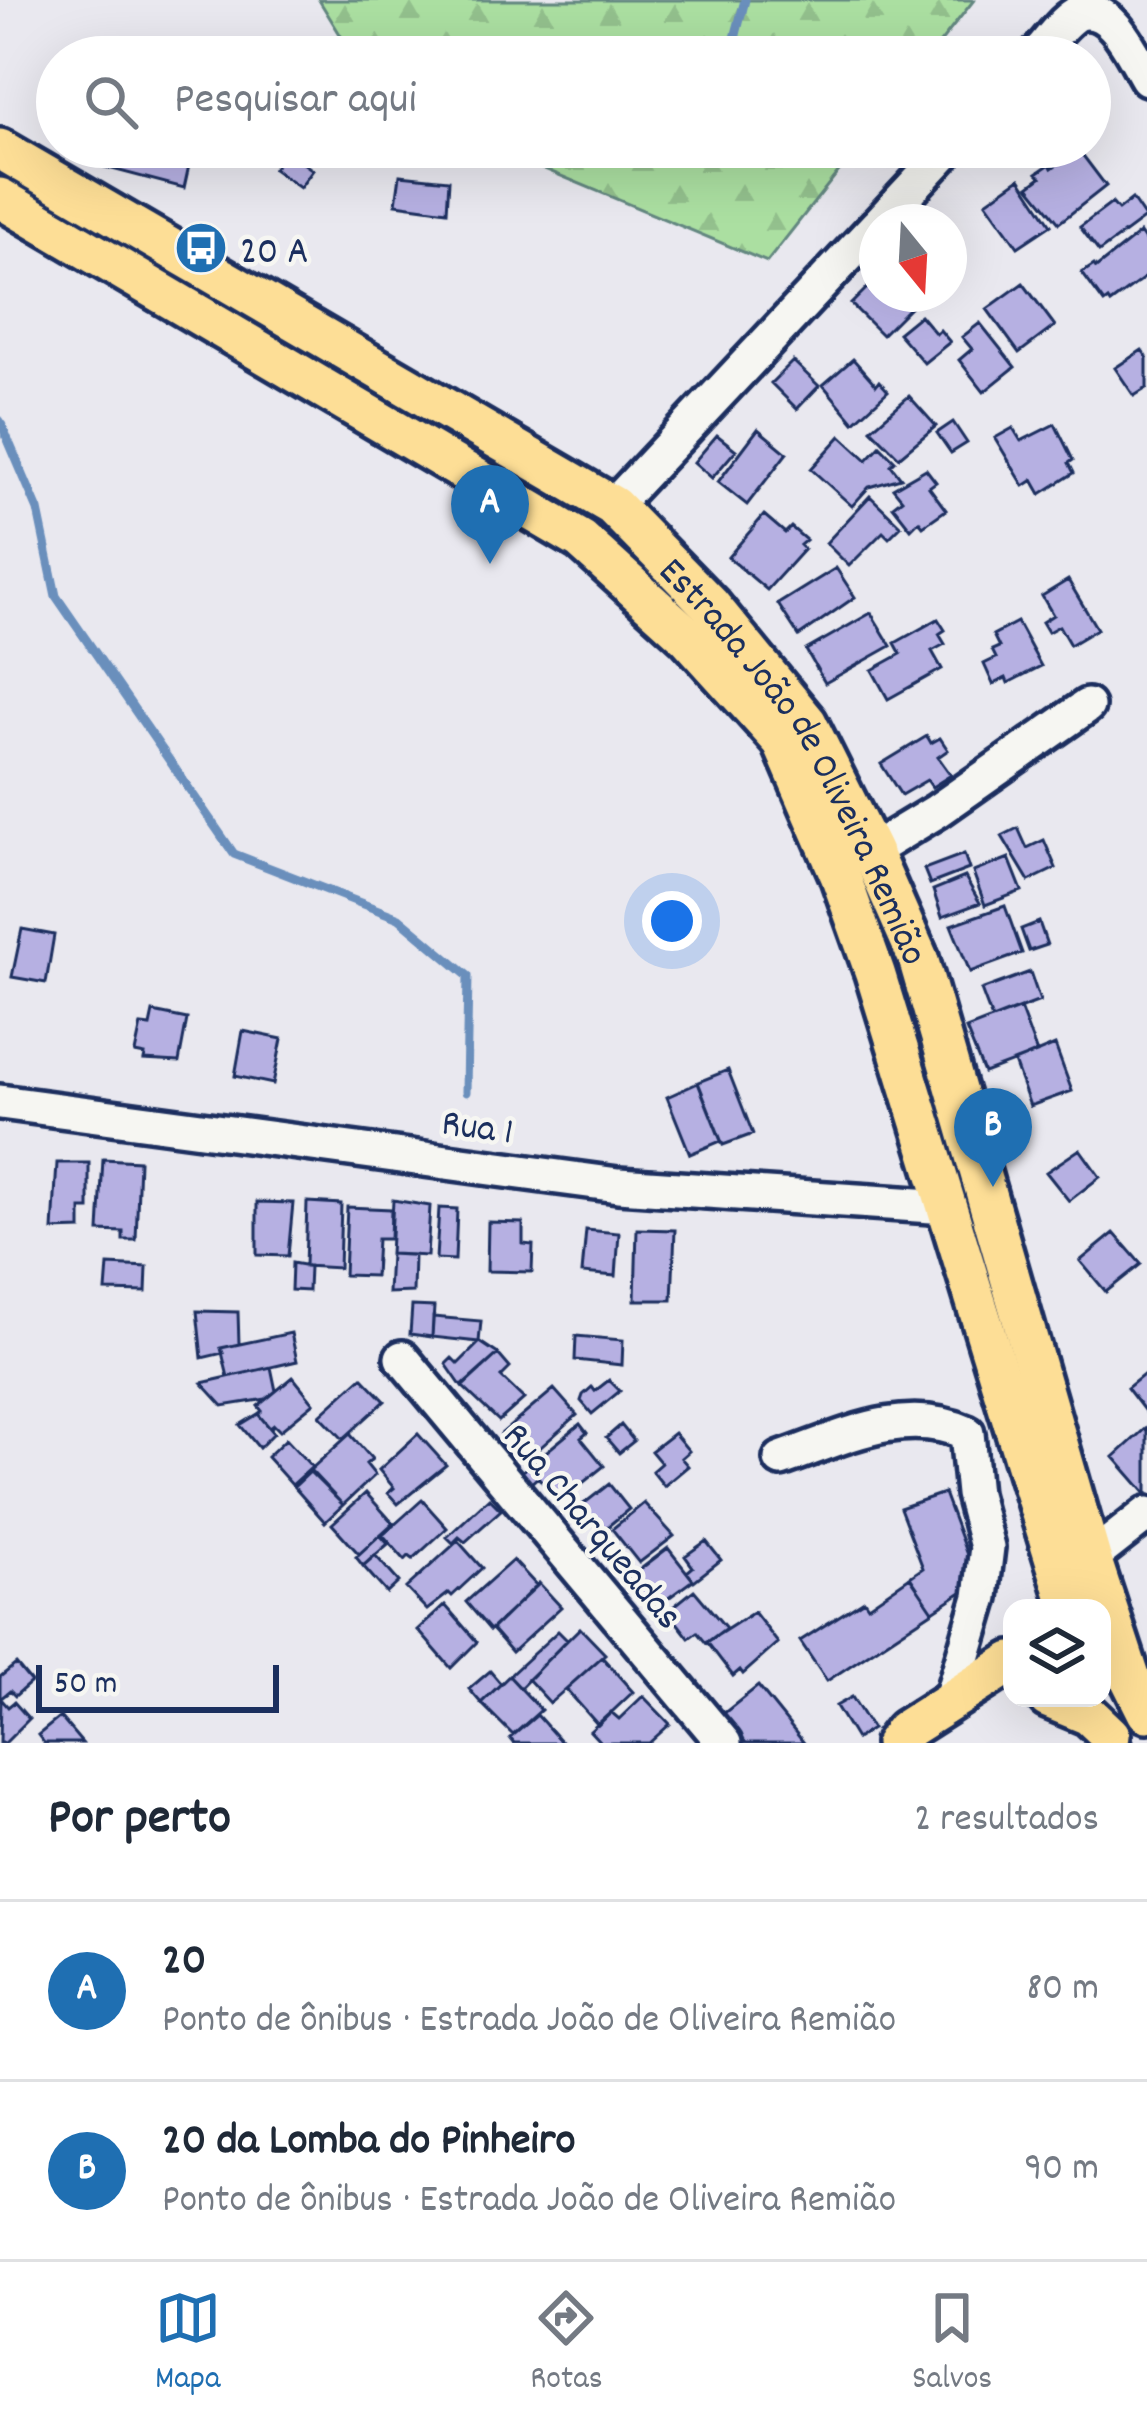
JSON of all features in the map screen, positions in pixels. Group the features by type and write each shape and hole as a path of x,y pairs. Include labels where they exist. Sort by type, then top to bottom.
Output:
{"main road":[{"name":"Estrada João de Oliveira Remião","path":"0,149 613,506 710,605 807,723 871,850 918,958 1092,1563 1120,1714"},
{"name":"Estrada João de Oliveira Remião","path":"0,198 581,539 687,636 782,741 840,875 875,973 1067,1599"},
{"path":"1084,1599 1092,1563"},
{"path":"895,1743 905,1730 979,1693 1003,1671"},
{"path":"1070,1707 1089,1715 1120,1714 1111,1683"}],"street":[{"path":"1055,36 1075,14 1092,8 1108,14 1147,78"},
{"path":"897,204 930,168"},
{"path":"613,506 859,244"},
{"path":"871,850 937,811 1087,706"},
{"name":"Rua 1","path":"0,1102 619,1186 946,1207"},
{"name":"Rua Charqueadas","path":"402,1358 724,1743"},
{"path":"967,1433 1009,1408"},
{"path":"781,1459 886,1423 941,1421 967,1433"},
{"path":"967,1433 973,1494 987,1547 979,1693"},
{"path":"1092,1563 1147,1514"}],"green space":[{"path":"319,0 974,0 946,36 341,36"},
{"path":"542,168 841,168 767,262"}],"building":[{"path":"108,168 188,168 184,188"},
{"path":"310,168 313,170 300,188 273,169"},
{"path":"1044,168 1092,168 1106,186 1059,223 1029,186 1041,177 1037,173"},
{"path":"400,175 449,180 447,211 396,204"},
{"path":"1020,178 1051,225 1018,247 986,202"},
{"path":"1132,199 1145,218 1099,252 1080,227 1112,203 1118,210"},
{"path":"1140,233 1147,243 1147,276 1104,303 1082,273 1096,268"},
{"path":"1023,283 1055,326 1019,353 987,309"},
{"path":"859,312 905,312 882,335"},
{"path":"920,315 950,342 924,363 898,333"},
{"path":"980,323 1015,367 984,392 959,360 972,349 962,337"},
{"path":"1142,350 1147,357 1147,388 1134,396 1115,368"},
{"path":"853,359 876,385 879,381 888,391 854,422 823,385"},
{"path":"793,361 819,386 797,409 771,383"},
{"path":"909,396 936,426 899,457 871,429"},
{"path":"953,422 967,443 951,453 937,433"},
{"path":"1055,424 1073,460 1069,463 1074,473 1041,494 1033,480 1024,486 995,438 1013,428 1021,441"},
{"path":"758,429 787,453 747,505 718,482"},
{"path":"717,435 736,450 712,478 694,462"},
{"path":"841,436 867,460 880,446 895,461 891,465 901,478 869,487 852,506 811,469"},
{"path":"926,469 936,482 929,487 946,510 911,529 893,506 902,499 893,488"},
{"path":"870,496 901,526 889,538 883,532 849,566 826,543"},
{"path":"764,515 785,533 791,527 806,540 800,545 804,549 767,590 728,557"},
{"path":"836,568 855,597 799,636 778,604"},
{"path":"1068,580 1097,629 1070,645 1059,626 1048,632 1042,622 1053,615 1042,596"},
{"path":"871,613 891,646 825,683 806,650"},
{"path":"938,619 945,630 939,634 945,644 932,651 942,669 888,699 872,670 901,654 895,643"},
{"path":"1017,622 1041,666 1008,683 1006,678 993,684 984,664 996,658 992,650 999,647 993,635"},
{"path":"927,736 931,743 940,738 948,750 938,757 951,775 932,787 927,780 901,795 881,764"},
{"path":"1018,828 1027,848 1044,840 1056,868 1029,881 1002,836"},
{"path":"964,854 969,869 930,884 924,869"},
{"path":"1009,858 1022,891 985,905 973,872"},
{"path":"965,877 980,903 942,917 933,890"},
{"path":"1005,906 1022,953 970,972 951,925"},
{"path":"1039,922 1047,945 1029,951 1021,929"},
{"path":"22,929 54,935 46,983 12,977"},
{"path":"1030,972 1040,1001 992,1019 981,990"},
{"path":"1020,1008 1037,1053 984,1073 966,1029"},
{"path":"153,1012 187,1019 179,1062 144,1060 145,1055 135,1053 141,1025 150,1026"},
{"path":"243,1031 282,1039 273,1084 235,1076"},
{"path":"1055,1045 1072,1091 1030,1106 1014,1062"},
{"path":"728,1070 753,1134 723,1145 698,1082"},
{"path":"698,1083 721,1141 690,1154 667,1097"},
{"path":"1080,1149 1100,1177 1069,1201 1046,1172"},
{"path":"103,1159 139,1161 136,1240 123,1240 123,1232 99,1231"},
{"path":"57,1163 89,1163 89,1209 81,1209 81,1229 53,1230"},
{"path":"393,1200 430,1206 427,1256 390,1254"},
{"path":"257,1202 293,1203 288,1256 257,1255"},
{"path":"307,1202 341,1204 339,1268 305,1266"},
{"path":"347,1207 391,1209 390,1239 377,1239 375,1276 344,1275"},
{"path":"439,1208 457,1209 455,1260 436,1259"},
{"path":"488,1222 523,1223 523,1244 533,1245 532,1272 487,1271"},
{"path":"637,1229 675,1230 672,1300 635,1300"},
{"path":"586,1230 619,1233 616,1276 582,1273"},
{"path":"1114,1233 1141,1264 1106,1292 1080,1261"},
{"path":"390,1254 414,1255 413,1292 388,1293"},
{"path":"292,1263 309,1266 308,1291 291,1290"},
{"path":"108,1265 147,1267 146,1292 106,1291"},
{"path":"412,1306 434,1307 432,1337 410,1334"},
{"path":"197,1311 238,1312 239,1344 202,1358"},
{"path":"433,1317 481,1321 479,1342 432,1337"},
{"path":"291,1333 297,1361 228,1377 221,1348"},
{"path":"576,1336 623,1340 622,1365 575,1360"},
{"path":"480,1342 498,1354 462,1387 446,1364 452,1358 458,1364"},
{"path":"498,1354 510,1368 501,1377 524,1399 499,1421 462,1386"},
{"path":"271,1367 276,1391 266,1399 223,1406 202,1383"},
{"path":"1147,1372 1147,1414 1127,1388"},
{"path":"293,1377 314,1403 280,1431 274,1425 270,1428 258,1414 262,1411 258,1406"},
{"path":"362,1377 385,1401 343,1439 320,1415"},
{"path":"609,1380 620,1391 592,1414 581,1401 583,1395"},
{"path":"554,1389 577,1415 525,1461 501,1434"},
{"path":"258,1414 274,1433 259,1448 240,1425"},
{"path":"580,1424 587,1433 581,1438 604,1466 559,1502 538,1477 529,1485 519,1474"},
{"path":"621,1425 634,1441 619,1453 606,1438"},
{"path":"1147,1427 1147,1495 1114,1457"},
{"path":"674,1433 689,1451 681,1458 688,1466 664,1486 652,1471 661,1463 651,1451"},
{"path":"350,1434 372,1459 366,1464 375,1475 343,1505 309,1471"},
{"path":"418,1434 446,1465 398,1504 388,1493 394,1488 379,1470"},
{"path":"286,1439 312,1467 292,1485 267,1457"},
{"path":"311,1471 343,1505 325,1522 294,1487"},
{"path":"609,1484 629,1509 601,1532 581,1506"},
{"path":"366,1493 393,1523 359,1554 332,1524"},
{"path":"944,1493 977,1582 933,1611 910,1577 923,1568 900,1508"},
{"path":"489,1498 501,1510 465,1542 459,1537 453,1543 447,1537"},
{"path":"422,1500 447,1528 413,1559 405,1560 383,1535"},
{"path":"644,1503 674,1536 639,1563 612,1529"},
{"path":"380,1535 388,1544 363,1566 356,1557"},
{"path":"458,1541 482,1568 452,1596 449,1593 427,1610 406,1588"},
{"path":"706,1541 721,1560 694,1581 687,1572 693,1567 685,1556"},
{"path":"668,1548 693,1580 652,1610 630,1577"},
{"path":"375,1555 399,1582 387,1593 363,1566"},
{"path":"513,1560 537,1586 490,1630 466,1602"},
{"path":"910,1577 933,1611 827,1681 800,1641 864,1600 868,1606"},
{"path":"539,1583 561,1607 512,1652 492,1629"},
{"path":"694,1590 726,1628 706,1643 697,1632 689,1638 668,1611"},
{"path":"445,1605 477,1642 451,1668 418,1630"},
{"path":"754,1612 778,1643 743,1674 740,1670 733,1676 707,1642"},
{"path":"580,1628 605,1654 550,1703 528,1679"},
{"path":"558,1631 567,1640 520,1688 509,1676"},
{"path":"602,1657 633,1692 598,1725 566,1689"},
{"path":"16,1664 31,1682 15,1696 10,1691 0,1699 0,1677"},
{"path":"490,1671 501,1684 481,1703 469,1689"},
{"path":"509,1676 541,1710 513,1735 481,1703"},
{"path":"758,1686 804,1743 746,1743 723,1714"},
{"path":"643,1696 670,1724 649,1743 601,1743 590,1731 611,1712 619,1719"},
{"path":"852,1697 872,1729 856,1739 836,1706"},
{"path":"1,1699 8,1707 14,1702 29,1719 5,1743 0,1743"},
{"path":"537,1715 562,1743 514,1743 510,1738"},
{"path":"60,1717 82,1743 44,1743 38,1735"}],"waterway":[{"path":"736,36 745,0"},
{"path":"0,421 38,510 56,596 234,854 399,918 468,976 466,1092"}],"place":[{"name":"20 A","path":"201,248"},
{"name":"20","path":"490,564"},
{"name":"20 da Lomba do Pinheiro","path":"993,1187"}]}
